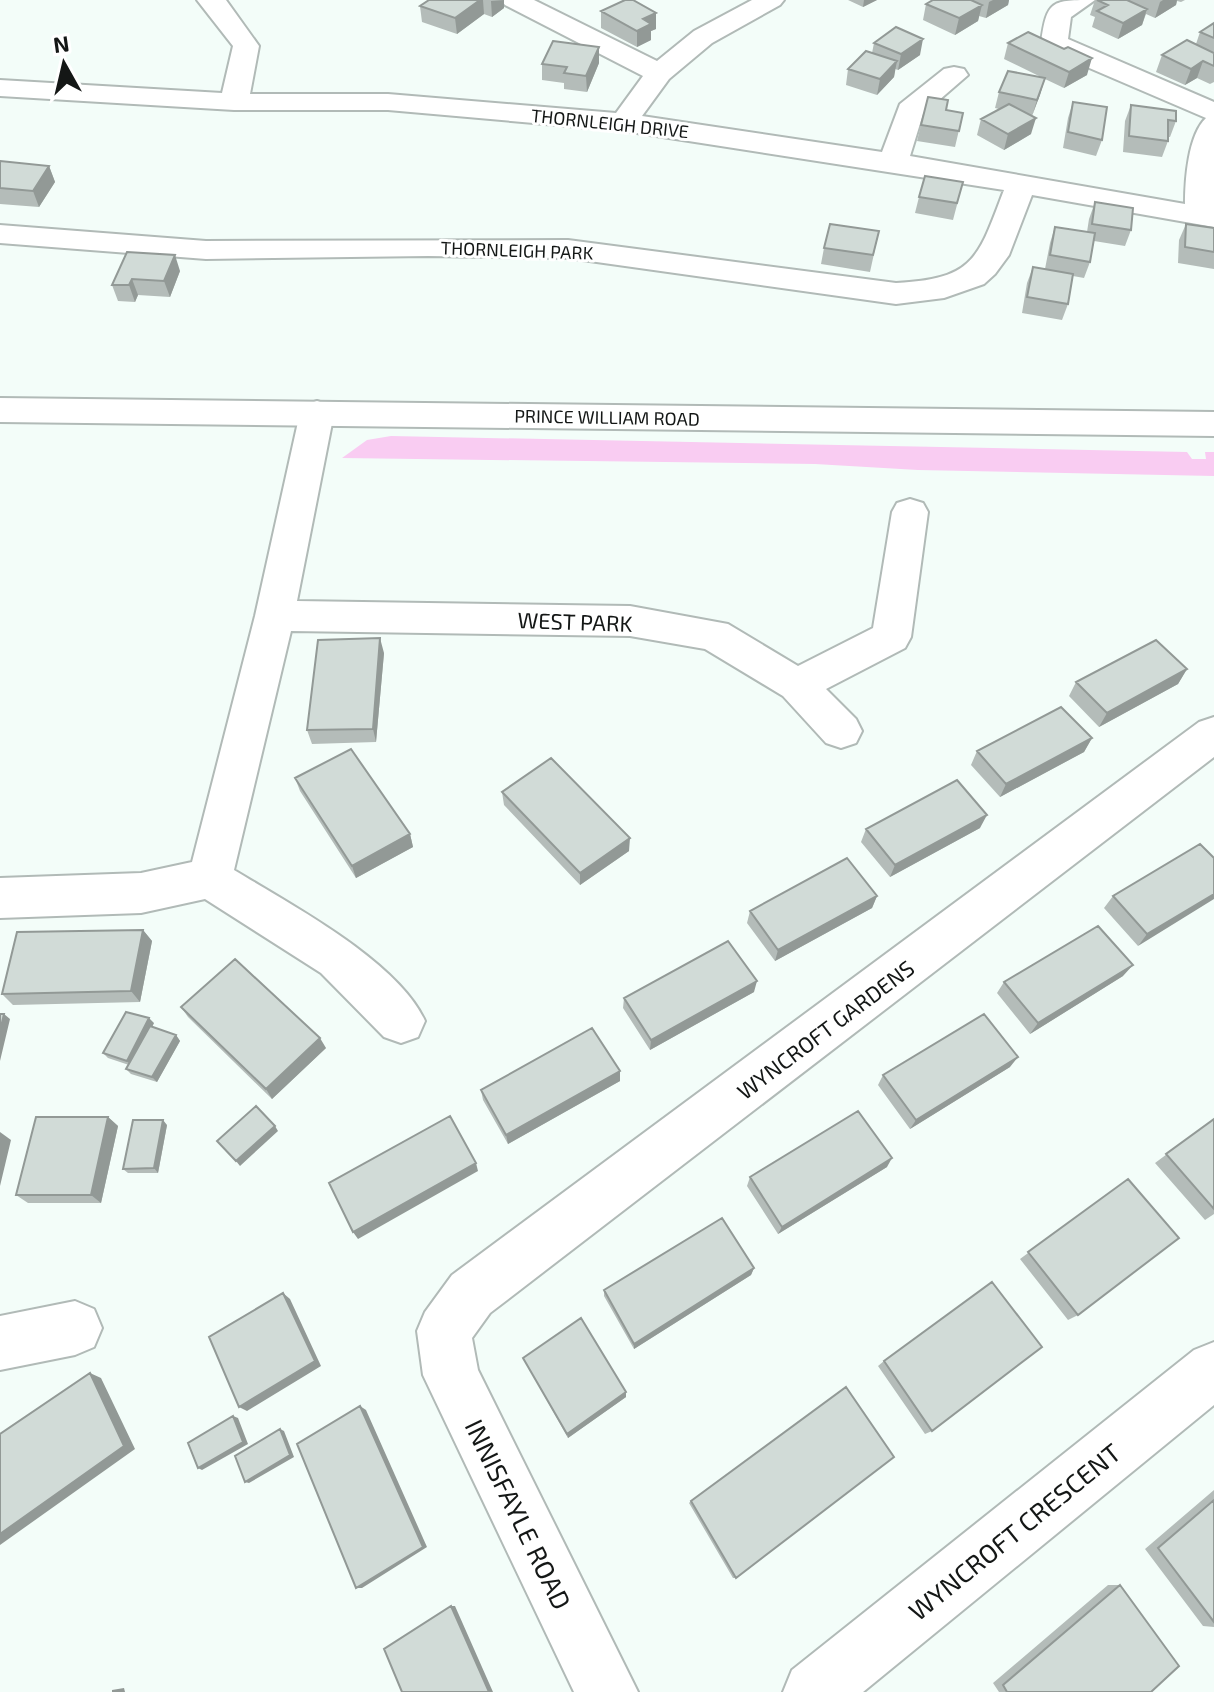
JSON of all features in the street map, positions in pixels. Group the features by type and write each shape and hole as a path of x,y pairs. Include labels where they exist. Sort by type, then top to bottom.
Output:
{"street":[{"path":"210,0 219,7 246,46 234,102"},
{"path":"514,0 659,73"},
{"path":"624,122 659,73 703,37 771,0"},
{"path":"1082,0 1058,13 1054,43 1214,112"},
{"path":"893,162 910,110 954,75"},
{"name":"THORNLEIGH DRIVE","path":"0,88 234,102 388,102 624,122 893,162 1207,217"},
{"path":"1207,217 1200,171 1214,125"},
{"name":"THORNLEIGH PARK","path":"0,234 206,250 568,249 882,294 919,293 932,292 972,276 992,257 1021,185"},
{"name":"PRINCE WILLIAM ROAD","path":"0,410 1214,424"},
{"path":"210,878 275,616 317,413"},
{"path":"797,685 891,637 910,512"},
{"name":"WEST PARK","path":"275,616 630,621 714,635 797,685 841,731"},
{"name":"WYNCROFT GARDENS","path":"444,1331 471,1294 1214,734"},
{"path":"0,898 141,893 210,878 337,958 401,1021"},
{"path":"0,1343 75,1328"},
{"name":"INNISFAYLE ROAD","path":"444,1331 451,1375 607,1692"},
{"name":"WYNCROFT CRESCENT","path":"814,1692 1214,1370"}],"shaded area":[{"path":"391,436 1187,452 1192,459 1206,459 1205,452 1214,452 1214,476 918,470 815,464 342,458 367,440"}],"building":[{"path":"429,0 480,0 455,18 420,6"},
{"path":"625,0 633,0 656,13 643,19 651,24 637,31 601,11"},
{"path":"933,0 971,0 982,5 959,18 926,4"},
{"path":"1097,0 1127,0 1147,9 1123,23 1097,11 1108,5"},
{"path":"1214,23 1214,38 1200,32"},
{"path":"896,27 923,39 901,54 874,43"},
{"path":"1028,32 1092,58 1069,72 1008,43"},
{"path":"1187,40 1214,53 1214,66 1203,61 1191,69 1162,55"},
{"path":"553,41 599,47 586,76 564,73 567,67 542,64"},
{"path":"866,51 897,61 880,79 848,69"},
{"path":"1008,71 1045,78 1037,100 999,92"},
{"path":"928,97 948,100 946,110 963,113 959,131 921,125"},
{"path":"1073,102 1107,107 1102,140 1068,132"},
{"path":"1009,104 1036,118 1008,134 981,119"},
{"path":"1131,105 1176,111 1176,121 1168,120 1168,141 1129,136"},
{"path":"0,161 49,166 33,191 0,188"},
{"path":"925,176 963,182 957,203 919,197"},
{"path":"1095,202 1133,208 1131,230 1092,224"},
{"path":"830,224 879,231 873,255 824,248"},
{"path":"1186,224 1214,228 1214,252 1185,247"},
{"path":"1055,227 1095,233 1090,262 1050,255"},
{"path":"127,252 175,255 164,281 132,279 129,285 112,285"},
{"path":"1033,267 1073,274 1068,304 1027,297"},
{"path":"380,638 373,729 307,730 318,640"},
{"path":"1156,640 1187,669 1107,713 1076,682"},
{"path":"1061,707 1092,738 1006,784 977,751"},
{"path":"351,749 410,834 352,866 295,778"},
{"path":"551,758 630,838 580,873 502,792"},
{"path":"957,780 987,815 895,865 866,829"},
{"path":"1200,844 1214,858 1214,894 1147,934 1113,896"},
{"path":"847,858 877,896 778,950 750,911"},
{"path":"1098,926 1133,965 1038,1023 1004,982"},
{"path":"143,930 131,991 2,994 17,932"},
{"path":"728,941 757,981 651,1040 624,998"},
{"path":"235,959 320,1038 266,1089 181,1007"},
{"path":"126,1012 149,1018 127,1061 103,1053"},
{"path":"984,1014 1018,1057 916,1120 883,1075"},
{"path":"150,1026 176,1035 152,1077 126,1069"},
{"path":"592,1028 620,1071 506,1135 481,1090"},
{"path":"256,1106 275,1126 236,1161 217,1141"},
{"path":"858,1111 892,1158 782,1227 750,1177"},
{"path":"450,1116 476,1163 353,1232 329,1183"},
{"path":"36,1117 108,1117 91,1195 16,1195"},
{"path":"1214,1119 1214,1209 1166,1154"},
{"path":"133,1120 163,1120 154,1168 123,1169"},
{"path":"1128,1179 1179,1238 1078,1315 1028,1252"},
{"path":"722,1218 754,1268 634,1344 604,1290"},
{"path":"992,1282 1042,1347 932,1431 884,1361"},
{"path":"283,1293 315,1361 239,1407 209,1337"},
{"path":"581,1318 626,1392 567,1434 523,1358"},
{"path":"90,1373 124,1446 0,1534 0,1434"},
{"path":"846,1387 894,1457 736,1578 691,1501"},
{"path":"360,1406 423,1547 356,1588 297,1444"},
{"path":"233,1416 243,1442 198,1468 188,1443"},
{"path":"280,1429 290,1455 245,1482 235,1456"},
{"path":"1214,1500 1214,1622 1158,1548"},
{"path":"1120,1585 1179,1666 1151,1692 1007,1692 1003,1685"},
{"path":"451,1606 489,1692 402,1692 384,1649"}]}
